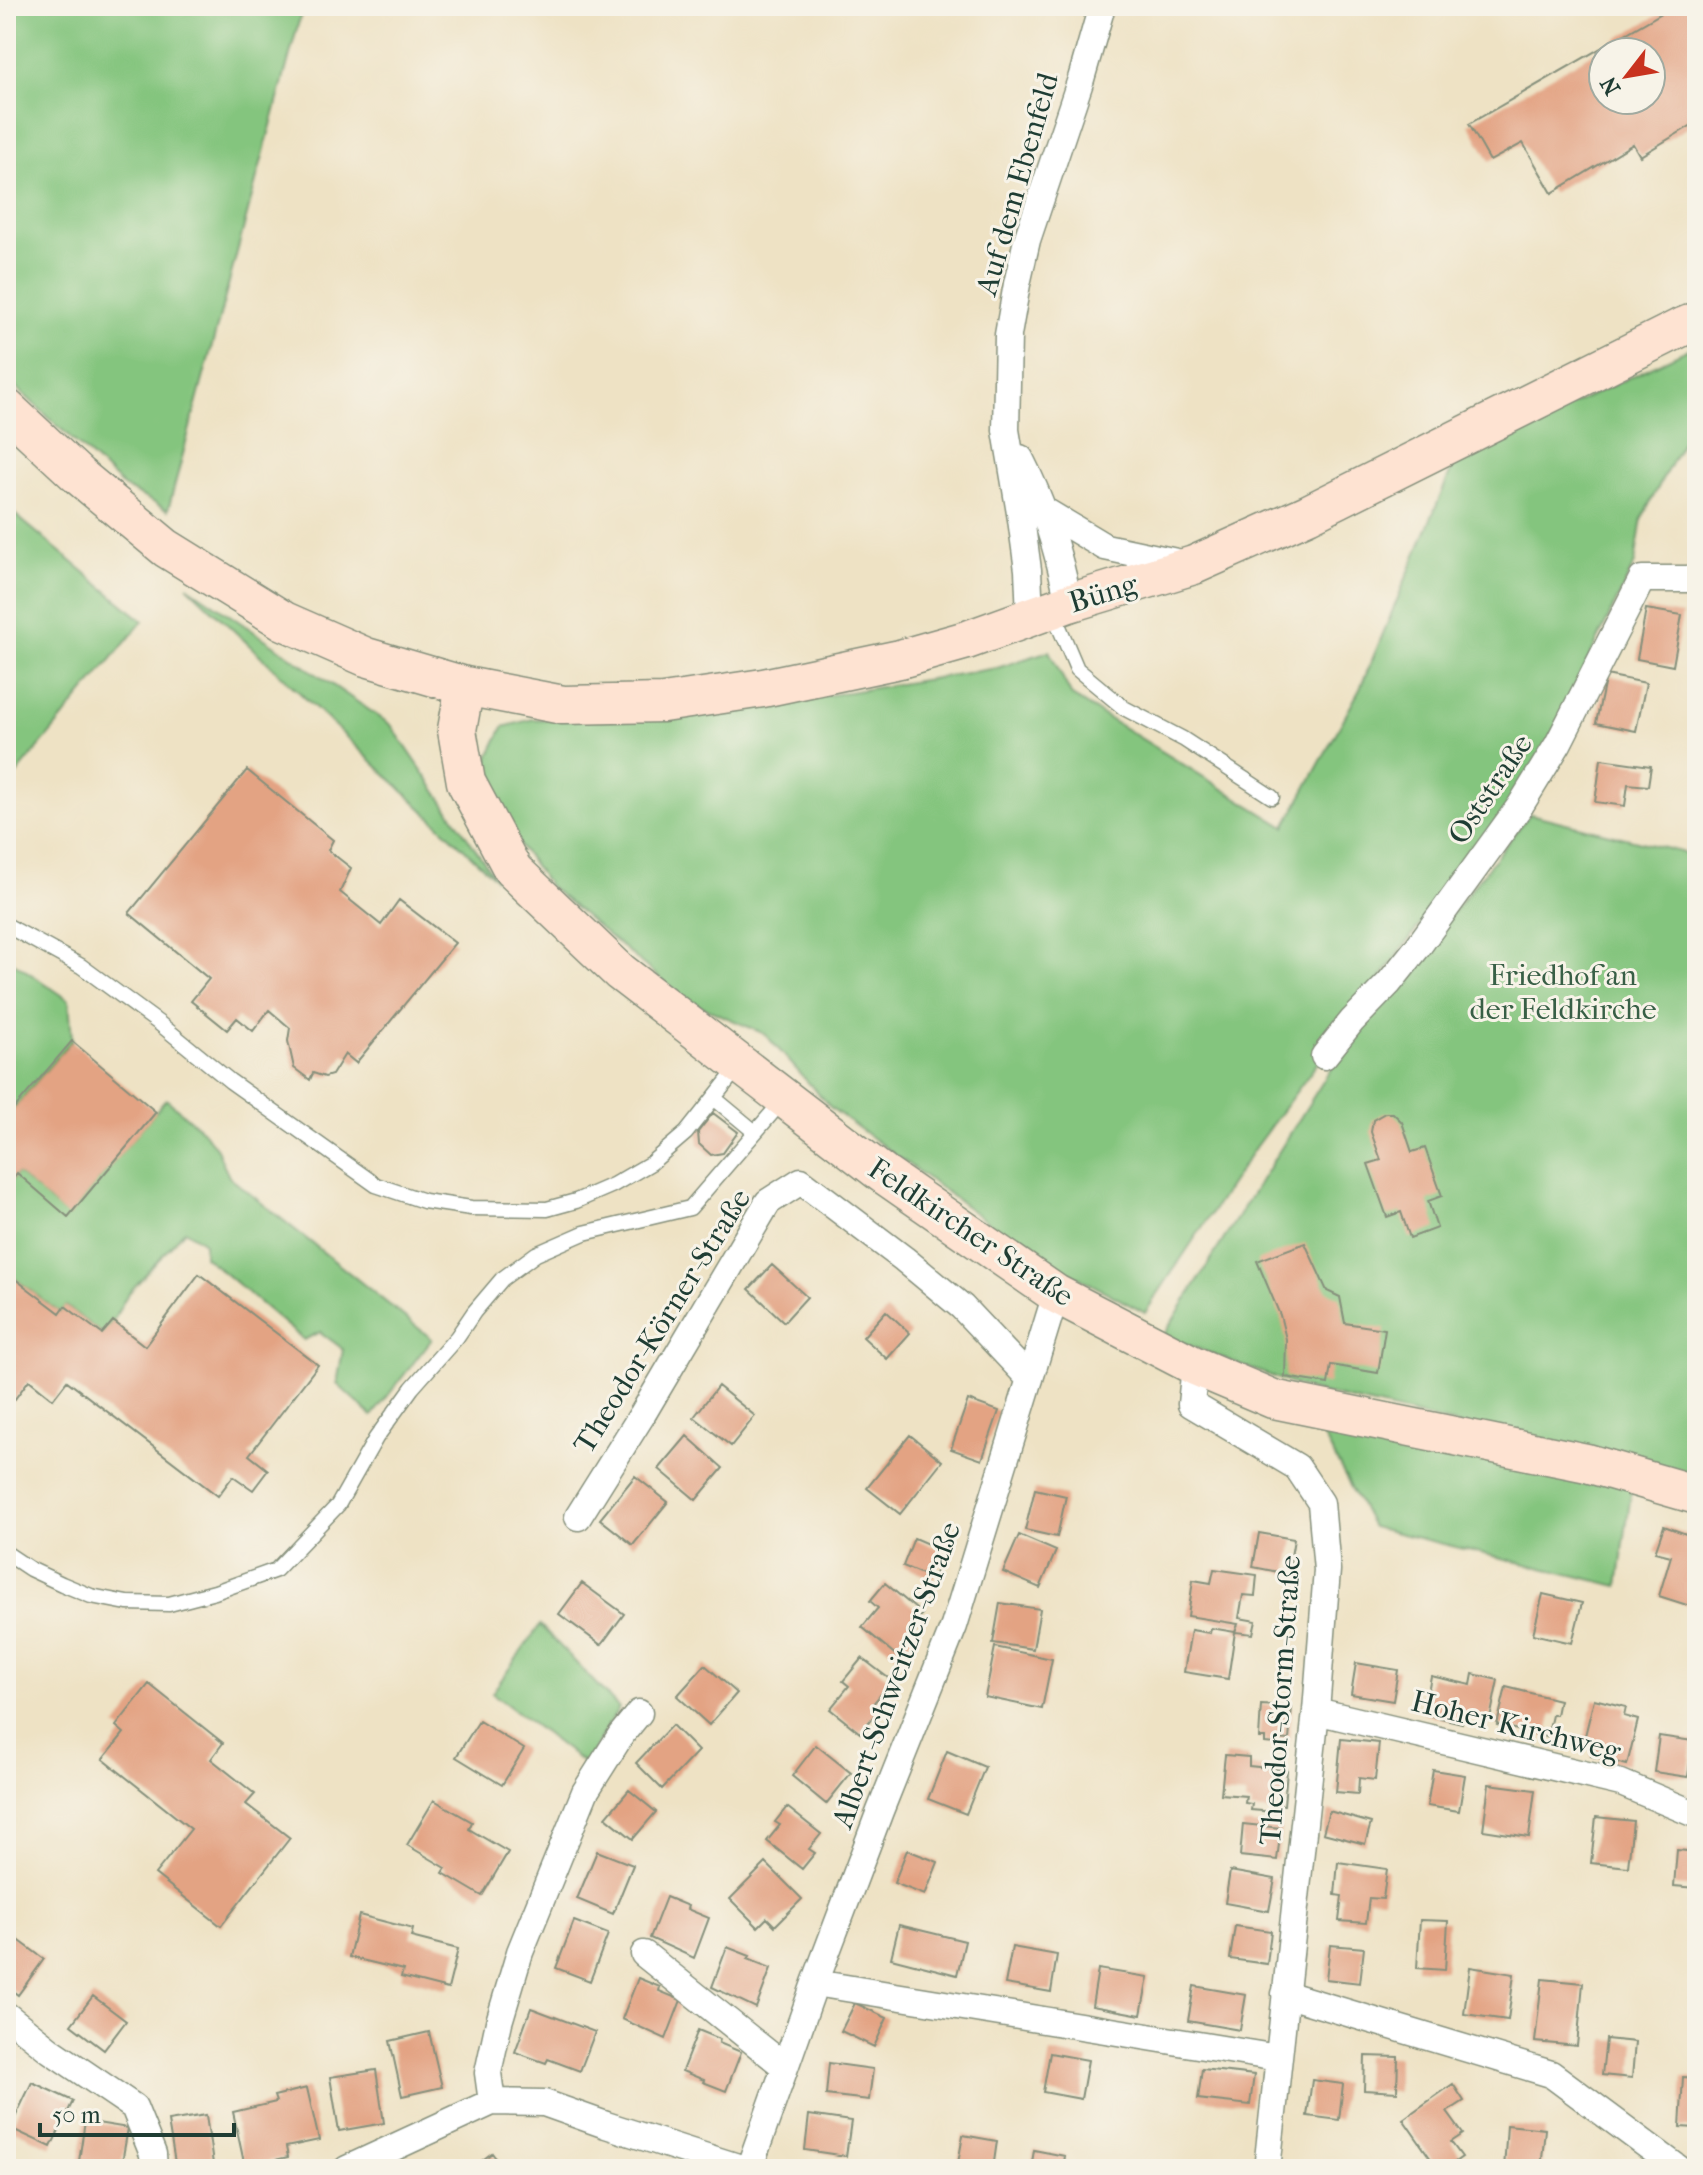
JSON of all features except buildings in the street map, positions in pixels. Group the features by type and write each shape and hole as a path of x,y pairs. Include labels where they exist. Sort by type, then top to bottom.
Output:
{"street":[{"name":"Auf dem Ebenfeld","path":"1050,610 1028,570 1006,430 1008,335 1027,240 1102,6"},
{"name":"Büng","path":"6,408 78,475 166,548 284,621 366,657 465,686 563,705 663,703 763,688 900,659 1194,565 1308,514 1697,321"},
{"name":"Auf dem Ebenfeld","path":"1006,430 1045,511 1059,557 1050,610"},
{"path":"1045,511 1105,547 1194,565"},
{"name":"Oststraße","path":"1324,1056 1417,948 1520,806 1558,744 1642,579 1697,579"},
{"name":"Feldkircher Straße","path":"465,686 457,730 466,782 513,870 620,972 883,1174 1056,1294 1195,1366 1273,1399 1587,1463 1697,1495"},
{"name":"Theodor-Körner-Straße","path":"578,1517 768,1202 801,1181 962,1307 1030,1379"},
{"name":"Albert-Schweitzer-Straße","path":"746,2169 880,1811 954,1626 1056,1294"},
{"name":"Theodor-Storm-Straße","path":"1195,1366 1191,1404 1297,1467 1321,1503 1327,1570 1316,1711 1267,2169"},
{"name":"Hoher Kirchweg","path":"1316,1711 1621,1783 1697,1815"},
{"path":"492,2102 488,2073 499,2022 520,1952 585,1792 621,1735 639,1713"},
{"path":"644,1954 784,2066"},
{"path":"815,1983 1278,2058"},
{"path":"1285,1994 1551,2074 1679,2169"},
{"path":"6,2015 50,2050 134,2107 153,2154 154,2169"},
{"path":"347,2169 492,2102 544,2103 746,2169"}],"lane":[{"path":"1050,610 1077,669 1124,708 1183,739 1272,797"},
{"path":"6,925 81,966 230,1081 376,1185 424,1201 471,1208 517,1210 547,1209 576,1201 613,1185 651,1163 686,1133 741,1064"},
{"path":"714,1098 755,1132"},
{"path":"6,1553 30,1569 91,1596 127,1603 169,1604 215,1592 276,1570 338,1505 385,1425 502,1279 536,1254 584,1233 690,1208 785,1098"}],"green space":[{"path":"6,6 303,6 168,510 124,487 6,378"},
{"path":"1697,345 1697,414 1642,518 1635,563 1548,743 1505,810 1256,1146 1145,1313 1020,1246 830,1107 765,1034 686,1000 549,886 488,803 486,763 503,727 533,719 615,720 714,714 997,668 1049,651 1072,696 1285,827 1360,689 1455,461"},
{"path":"6,507 143,621 6,787"},
{"path":"187,586 391,725 496,879"},
{"name":"Friedhof an der Feldkirche","path":"1530,814 1697,856 1697,1480 1309,1390 1163,1336 1332,1067"},
{"path":"6,957 69,1000 72,1040 6,1118"},
{"path":"166,1099 203,1131 217,1149 229,1177 432,1339 372,1416 337,1384 343,1349 320,1332 304,1340 204,1256 204,1243 185,1230 127,1295 102,1334 66,1306 60,1313 6,1272 6,1187 17,1173 68,1216"},
{"path":"1316,1422 1632,1486 1618,1586 1372,1527"},
{"path":"540,1625 619,1708 585,1764 492,1693"}]}
